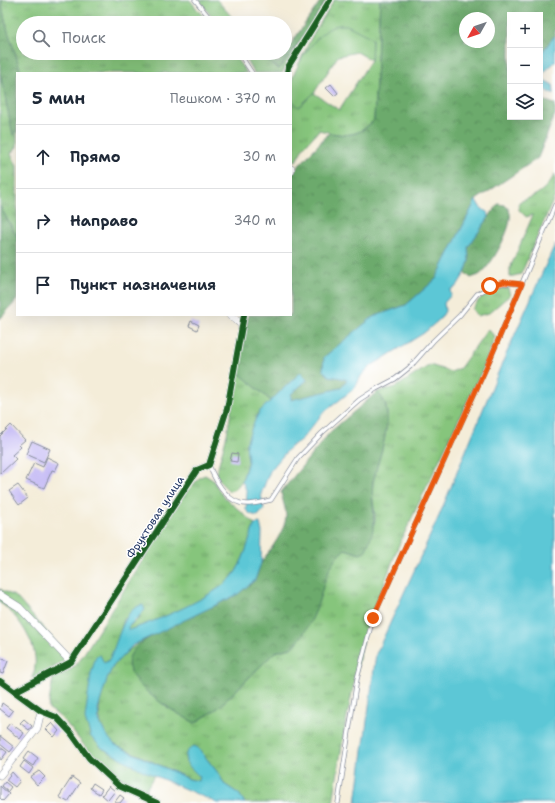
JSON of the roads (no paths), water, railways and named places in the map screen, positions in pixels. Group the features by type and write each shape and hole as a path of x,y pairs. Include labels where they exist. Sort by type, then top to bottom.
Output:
{"street":[{"path":"287,72 288,67 330,0"},
{"path":"231,316 242,325"},
{"path":"209,465 228,409 244,316"},
{"name":"Фруктовая улица","path":"16,691 71,662 197,470 209,465"},
{"path":"0,595 19,607 71,662"},
{"path":"0,681 16,691 41,711 56,717 71,733 89,758 119,786 157,803"},
{"path":"0,775 37,728 41,711"}],"lane":[{"path":"195,0 208,16"},
{"path":"244,60 251,72"},
{"path":"338,803 357,679 373,618 491,357 555,205"},
{"path":"209,465 213,476 227,495 238,503 246,504 271,500 298,458 322,433 359,400 395,379 410,367 433,341 460,315 477,294 490,286 504,282 522,284"}],"water":[{"path":"555,35 555,62 543,73 543,51"},
{"path":"543,80 553,85 554,94 548,92 543,88"},
{"path":"476,200 480,207 488,213 489,217 468,247 469,261 465,273 457,286 450,290 451,295 444,303 445,311 441,318 424,333 371,366 361,376 355,388 323,413 301,440 290,447 270,471 261,494 264,509 258,516 250,514 246,510 247,492 242,481 248,461 246,444 259,412 301,372 307,380 291,394 291,400 341,388 347,380 329,376 323,370 324,357 373,317 406,305 436,279"},
{"path":"555,244 555,803 356,803 376,654 439,516 500,368"},
{"path":"260,523 262,532 261,563 255,580 238,594 133,645 113,666 107,679 98,709 99,721 106,735 115,745 189,779 198,781 200,777 189,766 185,758 189,750 194,746 198,748 219,774 224,784 239,794 245,803 217,803 142,770 102,748 91,737 85,719 91,674 96,656 100,655 104,663 108,661 125,620 130,612 136,607 143,605 145,610 128,627 129,630 184,608 213,592 232,577 240,565 255,524"}]}
